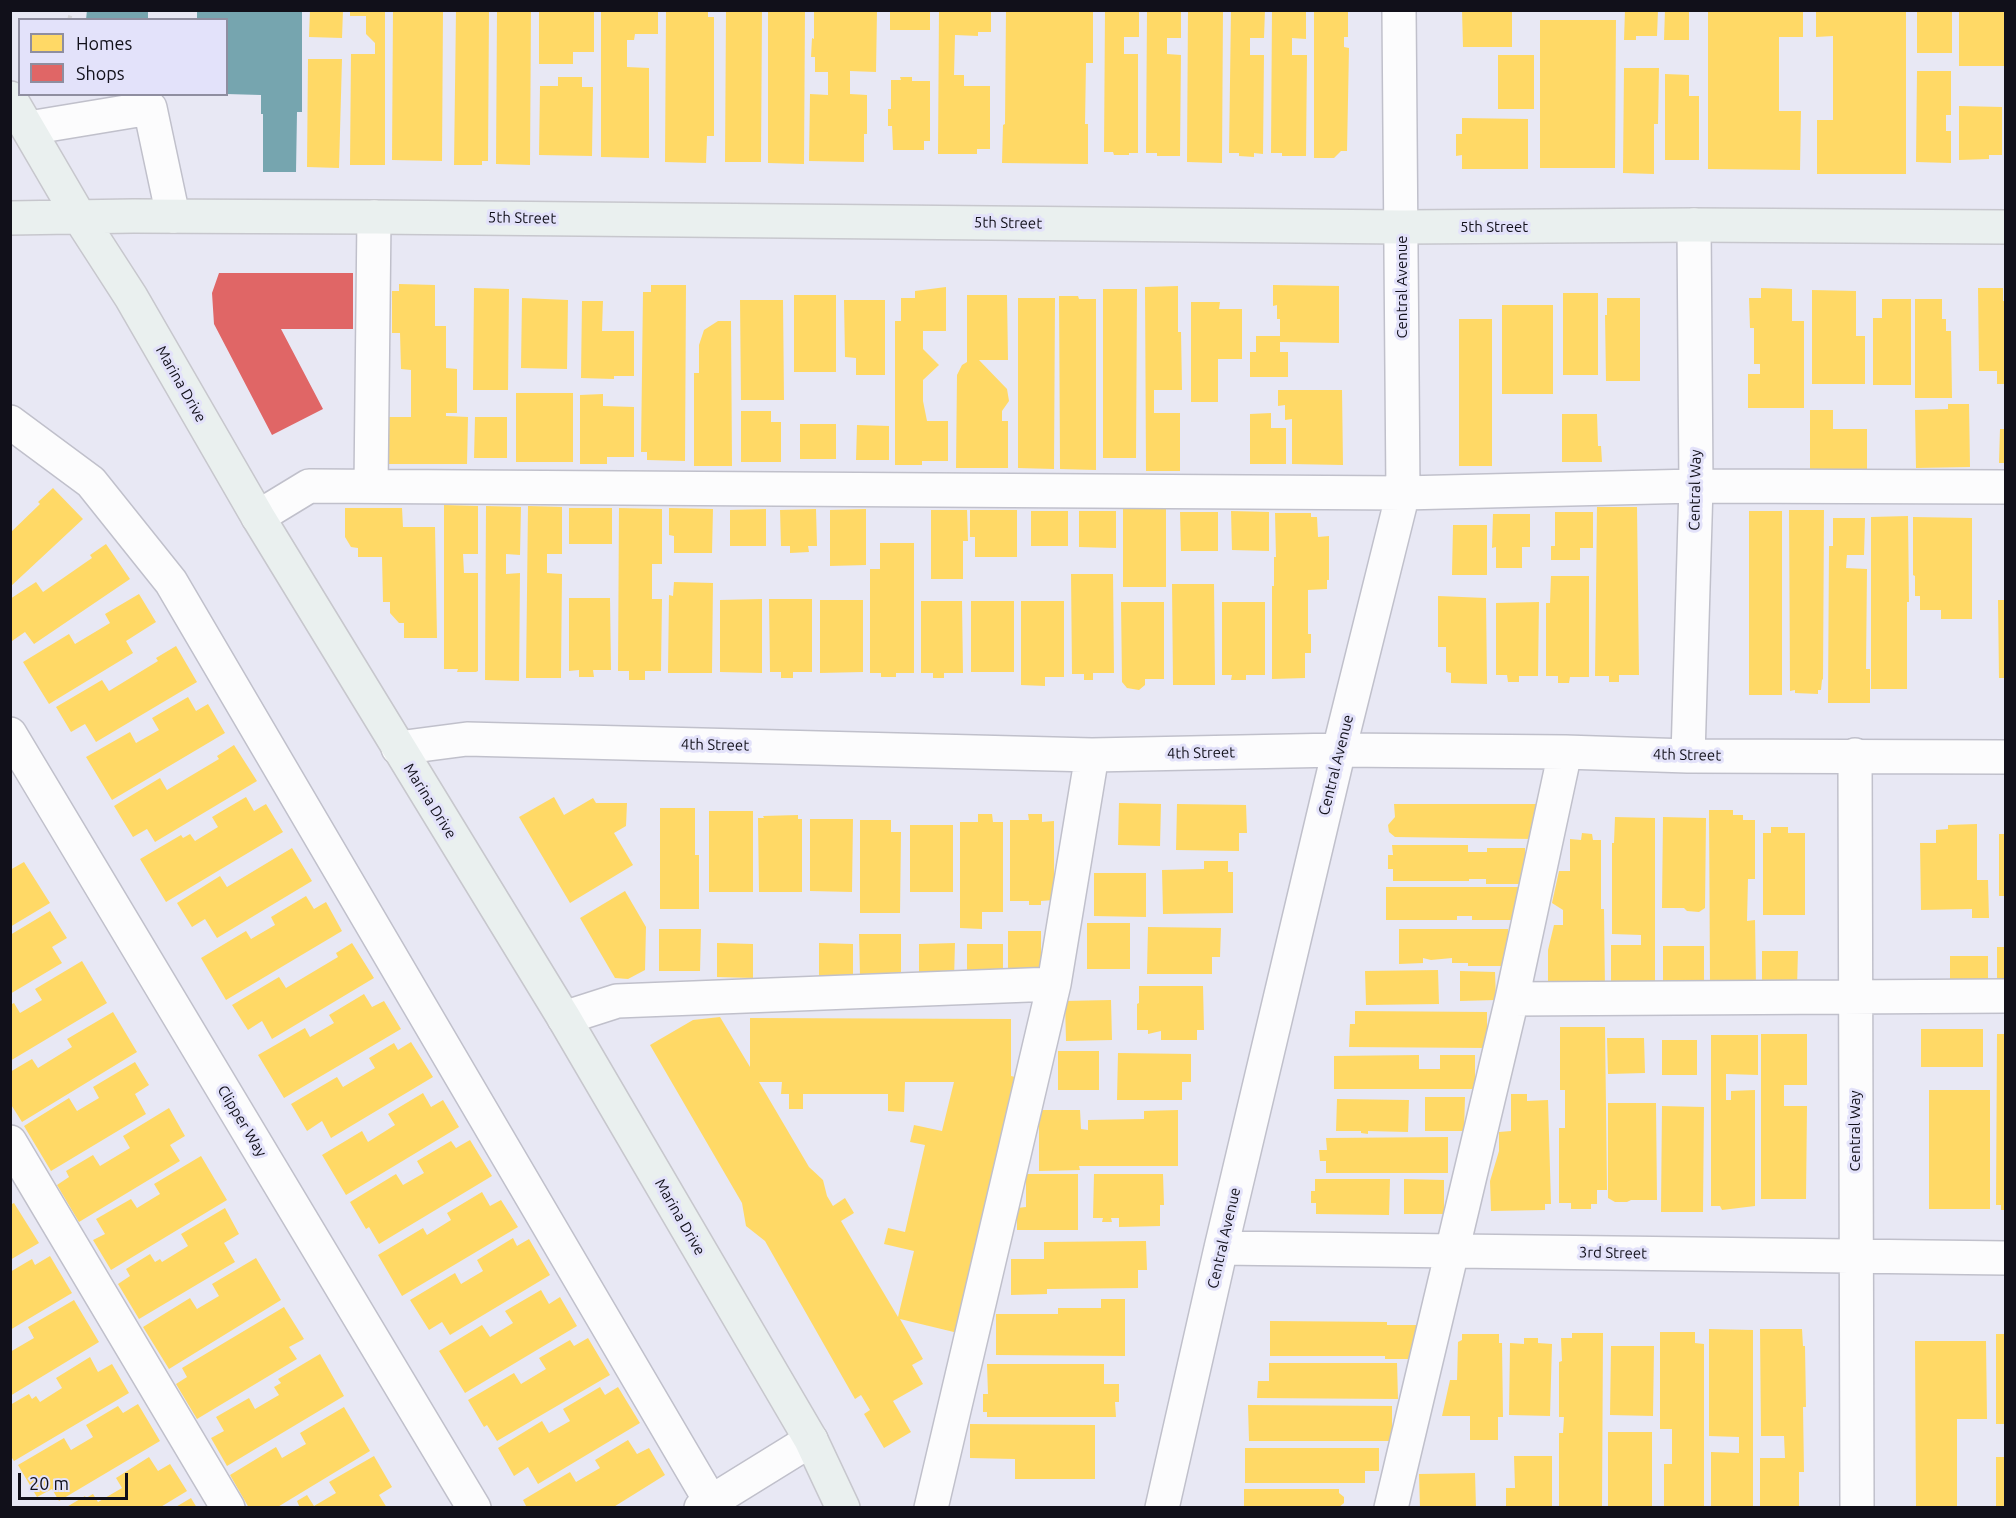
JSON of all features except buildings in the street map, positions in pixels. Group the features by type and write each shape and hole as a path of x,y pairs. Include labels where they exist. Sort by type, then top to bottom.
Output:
{"main road":[{"name":"Marina Drive","path":"10,98 80,218 131,297 258,518 564,1018 811,1440 843,1508"},
{"name":"5th Street","path":"10,218 173,216 1402,227 1694,225 2006,227"}],"street":[{"name":"Central Avenue","path":"1162,1508 1221,1248 1402,493 1399,10"},
{"path":"29,128 150,108 173,216"},
{"path":"371,486 374,217"},
{"name":"Central Way","path":"1689,756 1696,486 1694,225"},
{"path":"10,422 91,482 171,582 706,1505 811,1440"},
{"path":"258,518 309,486 1402,493 1696,486 2006,487"},
{"name":"Clipper Way","path":"10,734 474,1508"},
{"name":"4th Street","path":"398,748 467,739 1092,755 1339,750 1565,752 1689,756 1855,755 2006,758"},
{"path":"1391,1508 1512,999 1565,752"},
{"path":"931,1508 1054,984 1092,755"},
{"name":"Central Way","path":"1855,755 1857,1508"},
{"path":"564,1018 617,1001 1054,984"},
{"path":"1512,999 2006,996"},
{"path":"10,1142 228,1508"},
{"name":"3rd Street","path":"1221,1248 2006,1258"}]}
